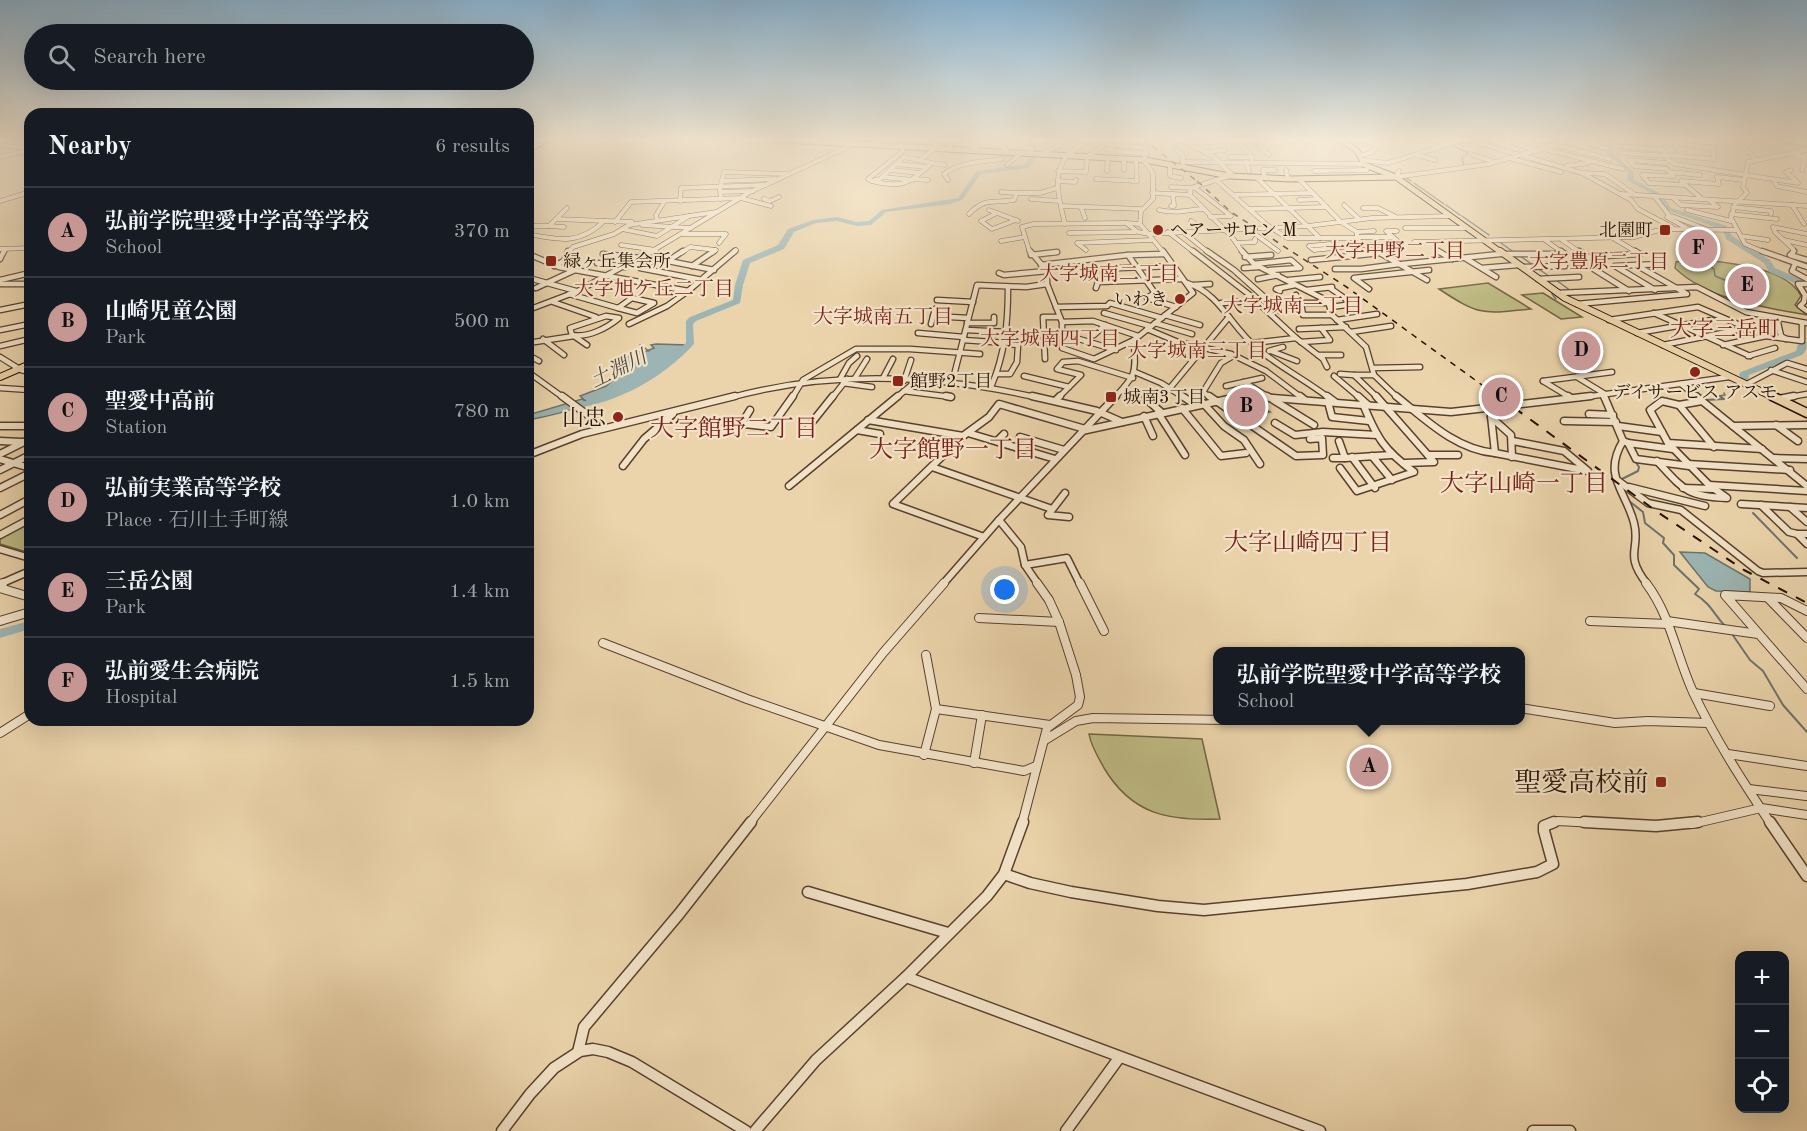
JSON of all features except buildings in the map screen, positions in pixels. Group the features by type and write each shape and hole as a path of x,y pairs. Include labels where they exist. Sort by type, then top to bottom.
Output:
{"main road":[{"path":"1416,192 1558,293 1577,304 1807,413"},
{"path":"0,377 24,367"}],"street":[{"path":"680,201 681,192"},
{"path":"721,199 720,192 728,192"},
{"path":"534,308 553,302 625,267 754,192"},
{"path":"1001,192 1044,192"},
{"path":"1059,192 1065,224"},
{"path":"1197,192 1231,216 1210,217"},
{"path":"1229,192 1270,228 1287,238 1393,237"},
{"path":"1272,192 1320,238"},
{"path":"1615,192 1635,203 1638,209 1674,228"},
{"path":"1693,192 1702,199"},
{"path":"1746,192 1737,201 1731,214 1731,220 1745,244 1807,267"},
{"path":"969,214 982,201 992,198 1010,201 1014,200 1017,193"},
{"path":"1140,224 1143,209 1153,199 1152,193 1190,195 1237,243 1245,257 1266,271 1289,280 1330,305 1332,315 1366,347 1374,372 1394,396 1431,426 1448,437 1481,452 1588,471 1564,451 1513,441"},
{"path":"1233,195 1313,193 1357,236 1363,245"},
{"path":"0,201 24,194"},
{"path":"1171,209 1174,206 1173,194"},
{"path":"1619,194 1807,206"},
{"path":"1772,195 1775,204"},
{"path":"747,196 770,201 779,197"},
{"path":"1658,196 1669,215 1667,217 1717,245"},
{"path":"1672,197 1681,205 1718,207 1708,199"},
{"path":"615,222 631,202 680,201 692,205 721,199 741,198 771,206"},
{"path":"1031,199 1081,207 1143,209"},
{"path":"1299,200 1319,199"},
{"path":"657,220 656,215 664,202"},
{"path":"691,215 692,205"},
{"path":"1249,209 1344,205 1359,219"},
{"path":"1792,205 1805,226"},
{"path":"1081,207 1085,218"},
{"path":"1733,207 1771,211 1771,214"},
{"path":"549,226 567,208"},
{"path":"1363,208 1378,208 1396,217"},
{"path":"1159,210 1171,209 1177,214 1188,210 1203,209"},
{"path":"989,210 1026,225 1140,224 1193,293 1136,338 1116,350 1094,359 1063,362 1057,369 1081,375 1056,400"},
{"path":"1687,210 1704,216 1731,220"},
{"path":"554,266 564,261 567,252 573,247 614,234 637,223 716,212"},
{"path":"997,213 981,222 992,229 1016,220"},
{"path":"1731,214 1778,219"},
{"path":"622,229 657,236 691,215"},
{"path":"1669,215 1711,231 1713,238 1705,238"},
{"path":"1086,250 1077,243 1128,241 1152,238 1167,232 1308,226 1372,218 1450,216"},
{"path":"1372,218 1378,225"},
{"path":"556,219 691,228"},
{"path":"534,235 565,241 596,229 603,221"},
{"path":"1191,221 1205,230"},
{"path":"1126,223 1137,232 1152,238"},
{"path":"1026,225 1022,229 1031,255 1047,271 1047,284 1061,319 1062,348 1094,359"},
{"path":"534,226 564,227"},
{"path":"1807,234 1773,227 1794,252 1790,255 1807,260"},
{"path":"1405,228 1467,228"},
{"path":"1452,259 1437,248 1639,236 1655,230 1674,228 1737,230"},
{"path":"1248,229 1278,251"},
{"path":"1182,231 1234,270 1280,311"},
{"path":"1357,236 1374,231"},
{"path":"1336,247 1330,244 1309,246 1314,250 1363,245 1401,247 1386,231 1397,231"},
{"path":"1069,233 1137,232"},
{"path":"1167,232 1225,274 1276,317 1298,340 1323,359 1327,367"},
{"path":"683,234 726,234 719,243"},
{"path":"696,242 703,235"},
{"path":"1740,236 1765,239 1772,253 1762,252"},
{"path":"1001,241 1025,237"},
{"path":"1561,239 1588,257 1640,254 1613,238"},
{"path":"1237,243 1255,242 1255,239"},
{"path":"1335,269 1361,269 1505,255 1566,254 1545,240"},
{"path":"1784,240 1807,245"},
{"path":"1128,241 1137,255"},
{"path":"1414,242 1489,244"},
{"path":"621,245 656,250"},
{"path":"1105,245 1113,256"},
{"path":"668,261 690,247 716,250 692,266"},
{"path":"0,259 3,250 24,248"},
{"path":"629,324 667,306 702,280 736,250"},
{"path":"1031,255 1057,252"},
{"path":"1311,260 1380,253 1427,280"},
{"path":"603,254 656,259 714,270"},
{"path":"1041,265 1113,256 1164,254"},
{"path":"1128,255 1155,293 1148,298 1176,307"},
{"path":"1245,257 1271,255"},
{"path":"534,257 554,266 688,291"},
{"path":"1463,258 1496,277"},
{"path":"656,259 640,268 702,280"},
{"path":"1244,268 1291,260 1300,268 1266,271"},
{"path":"597,263 625,267"},
{"path":"1655,290 1615,266 1663,264"},
{"path":"1795,264 1792,271 1807,279"},
{"path":"1577,304 1687,294 1636,265"},
{"path":"1094,269 1173,266"},
{"path":"1481,268 1565,266"},
{"path":"1592,268 1629,291"},
{"path":"536,288 575,270"},
{"path":"1369,289 1354,278 1429,270"},
{"path":"999,273 1005,275 1047,271"},
{"path":"0,282 24,275"},
{"path":"1258,279 1278,275"},
{"path":"1289,280 1320,277"},
{"path":"1538,279 1579,277"},
{"path":"534,279 576,291"},
{"path":"1096,288 1098,282 1145,280 1185,281 1194,285 1221,303 1242,334 1252,343 1335,402"},
{"path":"0,282 24,284"},
{"path":"952,383 977,285 1035,287 1047,284"},
{"path":"1194,285 1210,284"},
{"path":"1807,284 1798,284 1805,295 1804,302 1800,306 1807,311"},
{"path":"1280,291 1276,289 1295,285"},
{"path":"991,387 1007,343 1008,287"},
{"path":"1301,303 1353,304 1333,287 1305,291"},
{"path":"1558,293 1697,287 1746,312 1804,323 1802,341 1766,336 1698,307 1609,320"},
{"path":"569,294 618,308 637,313 654,303 632,298 618,308"},
{"path":"1296,295 1301,303 1303,315 1332,315"},
{"path":"937,300 972,302"},
{"path":"553,302 596,316"},
{"path":"1221,303 1239,302"},
{"path":"1056,307 1081,304 1107,306 1110,303 1200,325"},
{"path":"1081,304 1089,321"},
{"path":"0,310 24,305"},
{"path":"931,324 935,309"},
{"path":"1104,313 1192,334"},
{"path":"1654,313 1749,356 1775,348"},
{"path":"1337,320 1377,314"},
{"path":"534,341 543,339 572,335 603,330 619,318 606,316 570,328 572,335 587,345"},
{"path":"933,316 994,323 994,317"},
{"path":"1045,359 1043,317 1089,321 1106,325 1136,338"},
{"path":"1170,388 1229,317"},
{"path":"1778,318 1781,336 1788,340"},
{"path":"1637,333 1712,320"},
{"path":"0,330 24,325"},
{"path":"1094,335 1106,325"},
{"path":"1151,326 1178,342 1204,346 1258,367 1305,400"},
{"path":"1351,332 1391,326"},
{"path":"1299,329 1346,327"},
{"path":"1252,343 1330,340 1321,328"},
{"path":"1663,345 1747,328"},
{"path":"966,330 1007,332"},
{"path":"918,333 1018,345 1020,352 1011,374 1007,376 997,374"},
{"path":"1723,345 1766,336"},
{"path":"578,1052 584,1027 679,914 883,653 999,520 1134,375 1136,338"},
{"path":"543,339 564,356"},
{"path":"1079,339 1116,350"},
{"path":"0,346 24,340"},
{"path":"1264,352 1283,347"},
{"path":"717,421 771,427 803,380 856,349 980,354"},
{"path":"1271,351 1297,361"},
{"path":"1318,355 1341,355"},
{"path":"809,426 844,380 849,363 857,356"},
{"path":"1233,356 1221,363 1203,390 1296,456 1323,455 1322,438 1310,439"},
{"path":"0,357 24,370"},
{"path":"534,358 539,361"},
{"path":"855,378 867,359"},
{"path":"883,378 893,359"},
{"path":"904,381 911,360"},
{"path":"1078,361 1134,375 1170,388 1196,405"},
{"path":"984,537 893,504 965,435 989,417 999,404 1083,430 1215,400 1244,396 1451,412 1681,384 1739,381 1787,363 1807,369"},
{"path":"1248,371 1258,367"},
{"path":"1340,468 1357,491 1375,488 1397,476 1414,472 1391,454 1369,421 1366,404 1337,375 1420,367"},
{"path":"1771,370 1807,382"},
{"path":"1572,398 1543,381 1612,372"},
{"path":"1354,375 1386,406 1434,462 1405,463"},
{"path":"534,376 604,427"},
{"path":"1024,376 1069,387"},
{"path":"1577,377 1604,395 1636,459 1688,465 1790,470"},
{"path":"534,453 604,427 674,413 761,389 855,378 883,378 991,387 1056,400 1122,422"},
{"path":"1226,386 1262,378"},
{"path":"844,380 872,387"},
{"path":"789,486 915,382"},
{"path":"1244,382 1314,425"},
{"path":"1681,384 1806,484"},
{"path":"0,388 24,390"},
{"path":"904,391 951,397"},
{"path":"1778,399 1807,394"},
{"path":"1145,398 1159,413 1185,455"},
{"path":"1658,461 1688,494 1701,498 1727,498 1688,465 1671,446 1650,410 1662,401 1679,405 1702,401"},
{"path":"1328,402 1332,417 1369,421"},
{"path":"1203,403 1224,426 1244,440 1260,464"},
{"path":"1679,405 1714,447"},
{"path":"1182,408 1221,456 1246,453"},
{"path":"1482,409 1511,435 1512,457"},
{"path":"742,423 750,410"},
{"path":"623,466 644,439 674,413"},
{"path":"1589,414 1613,414"},
{"path":"1144,416 1153,436"},
{"path":"1491,416 1495,453"},
{"path":"868,420 997,441 1055,459"},
{"path":"1564,421 1617,424 1662,432"},
{"path":"1289,423 1277,424 1295,435 1323,430 1377,435"},
{"path":"1776,425 1798,441"},
{"path":"1733,426 1807,425"},
{"path":"0,426 24,426"},
{"path":"857,430 880,434"},
{"path":"997,441 1004,434"},
{"path":"1020,437 1064,450"},
{"path":"0,441 24,440"},
{"path":"1339,441 1375,488"},
{"path":"0,454 24,442"},
{"path":"1626,442 1762,449"},
{"path":"1626,442 1616,452 1614,459 1617,480 1634,522 1635,564 1663,607 1694,693 1708,723 1807,876"},
{"path":"1333,458 1391,454"},
{"path":"1428,455 1458,455"},
{"path":"1372,456 1392,480"},
{"path":"0,470 24,458"},
{"path":"1773,458 1807,459"},
{"path":"0,459 24,468"},
{"path":"932,467 1052,509"},
{"path":"0,488 24,474"},
{"path":"1617,480 1648,503 1681,510 1758,571 1763,573 1807,572"},
{"path":"1626,486 1705,506"},
{"path":"1683,488 1807,491"},
{"path":"1065,493 1048,515 1069,517"},
{"path":"0,515 24,502"},
{"path":"1742,504 1807,508"},
{"path":"1761,505 1789,532 1807,534"},
{"path":"1790,507 1807,522"},
{"path":"755,1131 816,1060 906,977 987,896 1004,874 1020,833 1036,766 1050,724 1078,705 1080,697 1076,675 1062,638 1059,622 1049,600 1025,565 1022,547 999,520"},
{"path":"0,535 24,522"},
{"path":"1797,534 1807,544"},
{"path":"0,549 24,556"},
{"path":"1025,565 1067,558 1104,631"},
{"path":"0,586 24,574"},
{"path":"0,586 24,595"},
{"path":"1807,611 1781,598 1725,596 1758,634 1804,680 1807,689"},
{"path":"1768,598 1807,638"},
{"path":"0,621 24,614"},
{"path":"980,618 1059,622"},
{"path":"1590,621 1668,623 1758,634"},
{"path":"603,643 824,727 879,745 924,755 1024,771 1036,766"},
{"path":"924,755 936,709 926,655"},
{"path":"1694,693 1770,706"},
{"path":"936,709 1050,724"},
{"path":"1525,709 1615,723 1648,721 1708,723"},
{"path":"974,763 982,715"},
{"path":"0,734 24,718"},
{"path":"1045,740 1077,721 1092,718 1213,720"},
{"path":"1728,754 1807,766"},
{"path":"1749,789 1806,796"},
{"path":"1004,874 1024,883 1077,894 1178,909 1204,910 1439,887 1517,876 1548,869 1553,864 1551,852 1542,836 1544,826 1558,821 1656,826 1691,824 1761,808 1807,815"},
{"path":"808,892 948,933"},
{"path":"906,977 1320,1131"},
{"path":"502,1131 549,1073 578,1052 591,1048 615,1053 746,1131"},
{"path":"1066,1131 1119,1058"},
{"path":"1533,1131 1570,1131"}],"shaded area":[{"path":"1697,259 1755,268 1783,278 1801,296 1795,305 1807,315 1755,305 1720,295 1688,279 1675,268 1676,262"},
{"path":"1488,283 1531,309 1502,312 1482,311 1473,309 1439,289"},
{"path":"1543,293 1582,317 1561,319 1522,295"},
{"path":"1247,397 1270,412 1247,417 1220,402"},
{"path":"24,523 24,551 0,544 0,537"},
{"path":"1089,734 1202,739 1220,819 1168,816 1140,805 1115,784 1097,756"}],"water":[{"path":"651,345 687,345 663,367 622,392 557,414 534,419 534,413 582,399 588,403 580,396 606,386 618,376 615,375 631,352 637,350 642,353 654,348"},
{"path":"1680,552 1705,553 1750,579 1750,592 1716,591 1708,587"}],"waterway":[{"name":"土淵川","path":"573,406 606,399 622,392 677,355 690,344 689,323 693,319 737,301 746,262 781,247 791,231 815,221 837,219 857,224 871,223 884,211 950,202 960,199 965,192"},
{"path":"1427,192 1444,204"},
{"path":"1653,192 1659,195 1669,209 1724,228"},
{"path":"1446,205 1460,215"},
{"path":"1462,216 1489,235"},
{"path":"1726,230 1729,237 1767,262 1772,270 1802,283"},
{"path":"1501,243 1515,253"},
{"path":"1520,256 1533,265"},
{"path":"1681,263 1702,262 1714,269 1715,276 1732,283 1762,282"},
{"path":"1537,268 1552,278"},
{"path":"1556,280 1571,291"},
{"path":"1554,293 1552,294 1556,299"},
{"path":"640,345 649,351"},
{"path":"1745,381 1744,374 1799,353 1802,350 1801,346 1807,345"},
{"path":"1722,398 1719,396 1725,395 1724,393"},
{"path":"1705,400 1724,399 1720,396"},
{"path":"1620,480 1638,471 1639,467 1628,450"},
{"path":"1624,491 1629,501 1643,512 1645,523 1664,538 1663,543 1674,555 1674,565 1699,589 1695,594 1709,605 1725,626"},
{"path":"1753,513 1797,558"},
{"name":"土淵川","path":"0,634 24,627"},
{"path":"1732,634 1750,660 1763,671 1783,705 1807,732"}],"railway":[{"path":"1209,192 1231,212 1348,288 1500,398"},
{"path":"1498,396 1656,511 1744,570 1807,603"}],"place":[{"name":"ヘアーサロン M","path":"1158,230"},
{"name":"北園町","path":"1665,230"},
{"name":"弘前愛生会病院","path":"1698,249"},
{"name":"緑ヶ丘集会所","path":"551,261"},
{"name":"三岳公園","path":"1747,286"},
{"name":"いわき","path":"1180,299"},
{"name":"弘前実業高等学校","path":"1581,351"},
{"name":"デイサービス アスモ","path":"1695,372"},
{"name":"館野2丁目","path":"898,381"},
{"name":"城南3丁目","path":"1111,397"},
{"name":"聖愛中高前","path":"1501,397"},
{"name":"山崎児童公園","path":"1246,407"},
{"name":"山忠","path":"618,417"},
{"name":"弘前学院聖愛中学高等学校","path":"1369,767"},
{"name":"聖愛高校前","path":"1661,782"}],"district":[{"name":"大字中野二丁目","path":"1395,250"},
{"name":"大字豊原二丁目","path":"1599,261"},
{"name":"大字城南二丁目","path":"1109,273"},
{"name":"大字旭ケ丘二丁目","path":"654,288"},
{"name":"大字城南一丁目","path":"1293,305"},
{"name":"大字城南五丁目","path":"883,316"},
{"name":"大字三岳町","path":"1725,328"},
{"name":"大字城南四丁目","path":"1050,338"},
{"name":"大字城南三丁目","path":"1197,350"},
{"name":"大字館野二丁目","path":"734,428"},
{"name":"大字館野一丁目","path":"953,449"},
{"name":"大字山崎一丁目","path":"1524,483"},
{"name":"大字山崎四丁目","path":"1308,542"}]}
